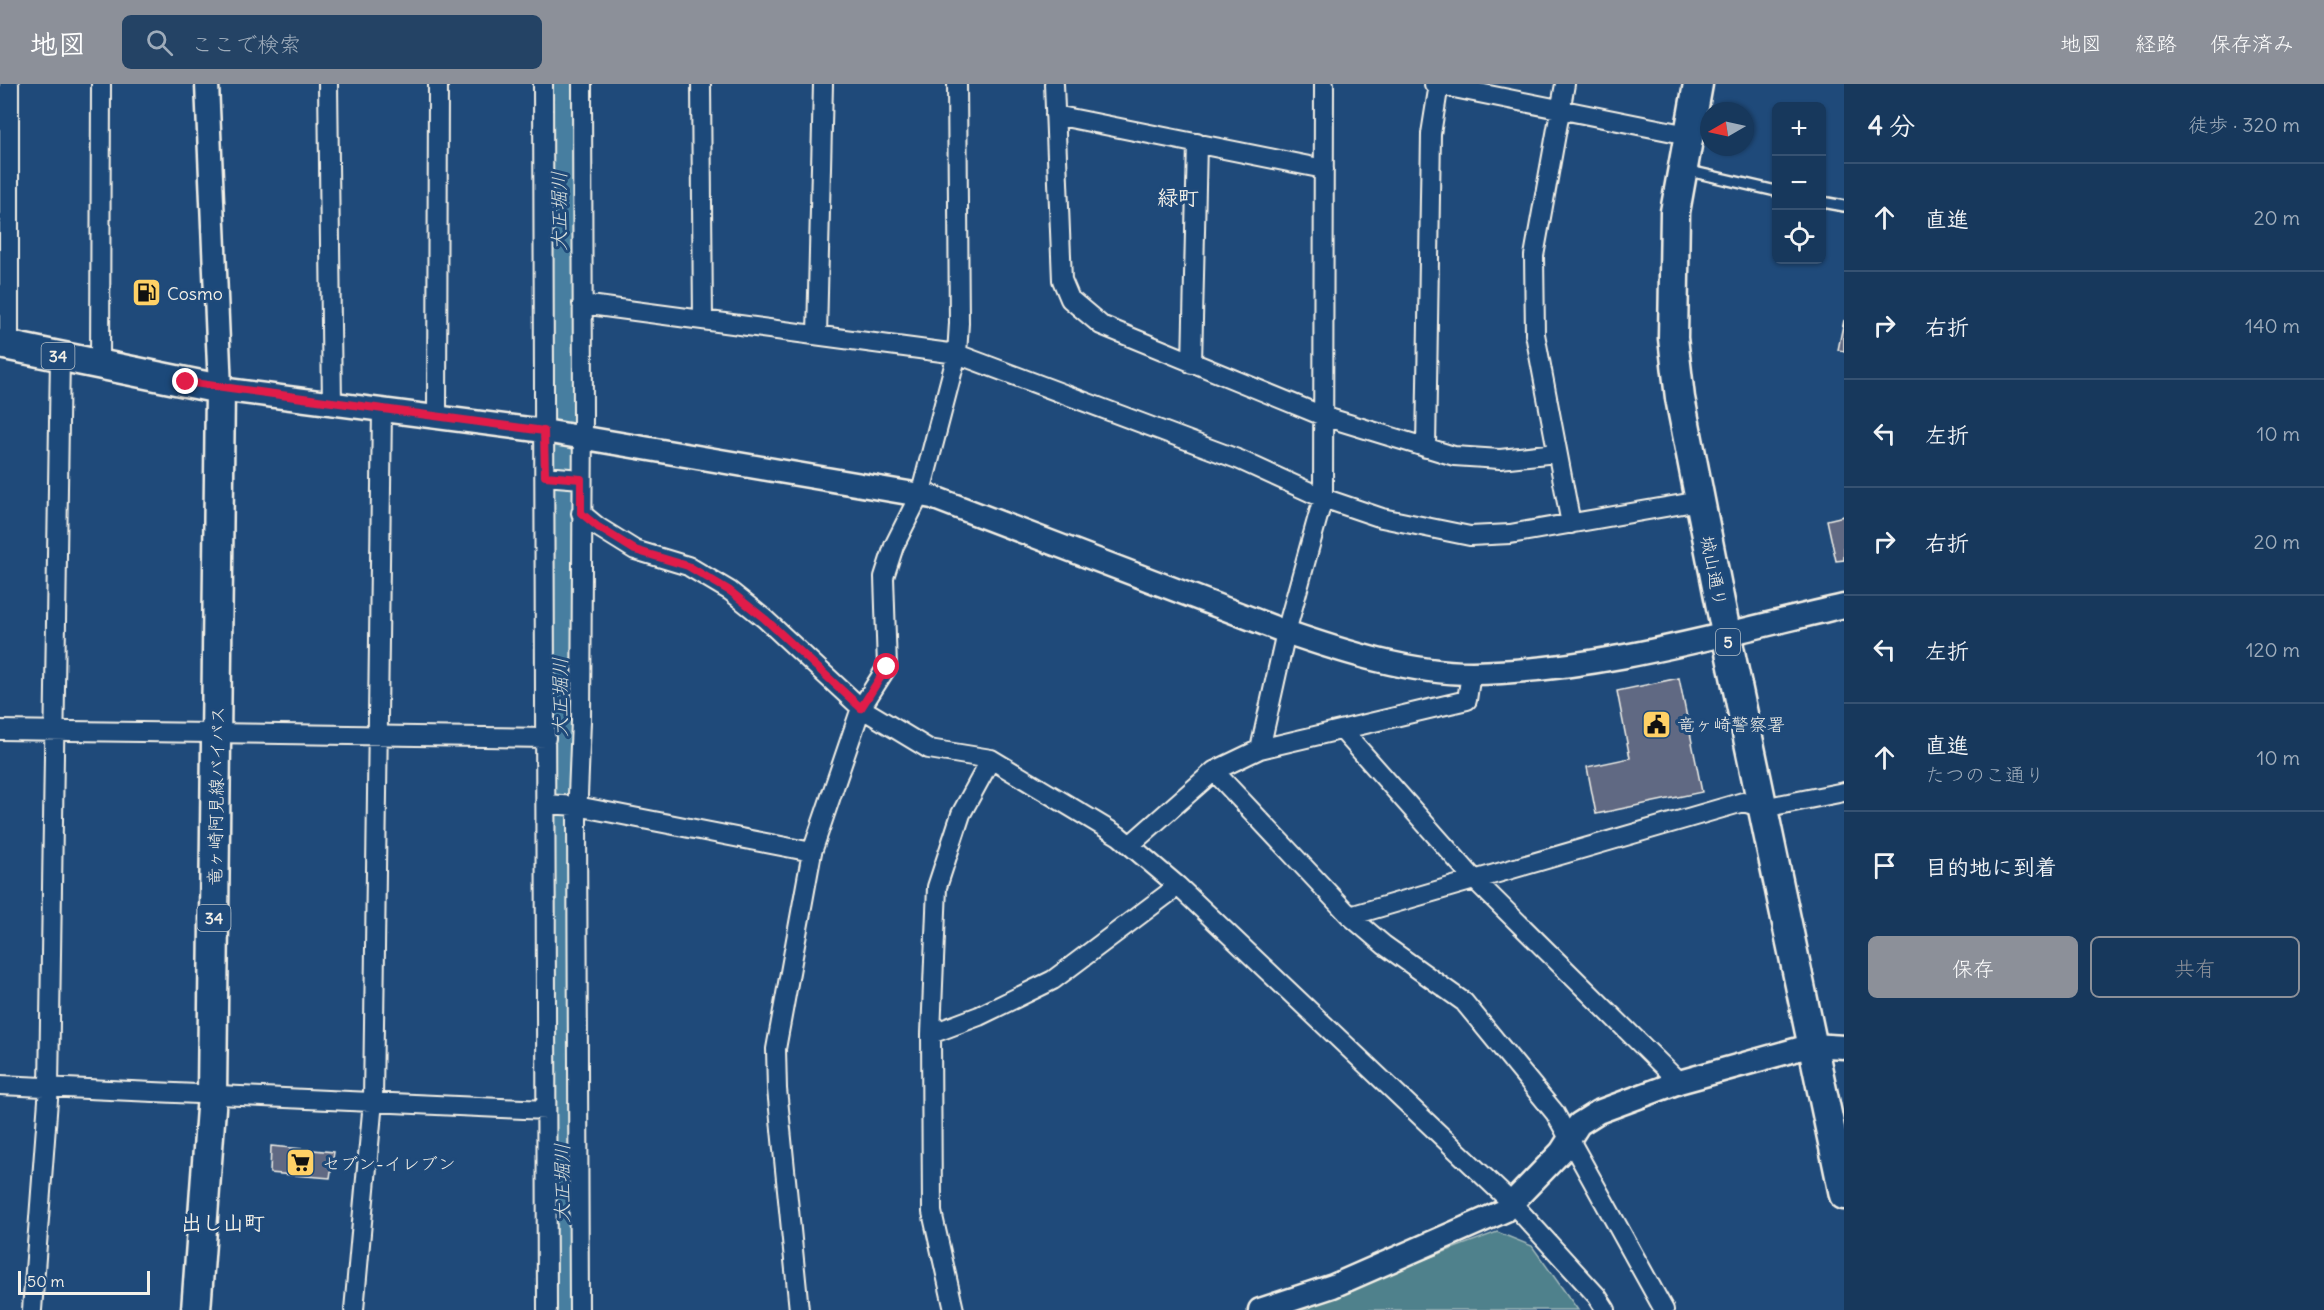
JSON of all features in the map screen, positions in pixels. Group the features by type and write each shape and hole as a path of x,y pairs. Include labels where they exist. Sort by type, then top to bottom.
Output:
{"main road":[{"name":"城山通り","path":"1698,84 1675,212 1673,338 1680,398 1726,633 1813,1045 1841,1164 1844,1195"},
{"name":"34","path":"4,345 220,389"},
{"name":"竜ヶ崎阿見線バイパス","path":"196,1310 212,1095 220,389"}],"street":[{"path":"4,345 9,84"},
{"path":"100,365 101,84"},
{"path":"207,84 220,389 544,431 920,494 1286,632 1327,646 1417,667 1471,673 1544,668 1606,660 1844,606"},
{"path":"328,84 332,404"},
{"path":"437,417 438,84"},
{"path":"543,84 546,738 549,804 547,1310"},
{"path":"579,1310 575,806 581,721 581,513 578,479 582,437 582,84"},
{"path":"701,84 703,320"},
{"path":"818,335 823,84"},
{"path":"799,1310 777,1089 776,1049 812,852 861,708 887,667 884,577 894,546 920,494 957,354 959,323 957,84"},
{"path":"1054,84 1062,280 1070,299 1101,325 1323,416 1454,456 1500,459 1556,453"},
{"path":"1260,749 1286,632 1323,498 1324,84"},
{"path":"1426,448 1431,134 1437,84 1688,135"},
{"path":"1565,84 1534,256 1533,302 1535,334 1571,524"},
{"path":"1055,115 1324,169"},
{"path":"1192,364 1197,143"},
{"path":"582,304 957,354 1240,460 1323,498 1382,518 1470,536 1510,534 1700,501"},
{"path":"32,1310 49,1087 60,356"},
{"path":"354,1310 373,1101 382,410"},
{"path":"545,476 578,479"},
{"path":"581,513 598,527 635,550 688,566 730,591 765,619 861,708 929,749 991,759 1130,845 1178,886 1512,1203 1597,1296 1606,1310"},
{"path":"1130,845 1214,771 1260,749 1467,700 1471,673"},
{"path":"0,730 217,735 546,738"},
{"path":"1343,731 1475,880 1679,1082"},
{"path":"954,1310 932,1212 931,1034 936,887 961,814 991,759"},
{"path":"1214,771 1350,916 1384,945 1464,1002 1555,1113 1664,1310"},
{"path":"1350,916 1743,802 1763,808 1844,792"},
{"path":"549,804 575,806 812,852"},
{"path":"931,1034 979,1016 1053,980 1178,886"},
{"path":"1260,1310 1333,1286 1504,1212 1560,1152 1579,1124 1598,1112 1679,1082 1813,1045 1844,1047"},
{"path":"0,1085 546,1110"}],"lane":[{"path":"1682,169 1772,190"},
{"path":"1826,203 1844,206"}],"green space":[{"path":"1497,1232 1532,1246 1578,1310 1289,1310"}],"building":[{"path":"1844,320 1844,351 1838,350"},
{"path":"1844,516 1844,560 1836,561 1827,520"},
{"name":"竜ヶ崎警察署","path":"1679,678 1702,792 1596,814 1587,767 1630,758 1617,691"},
{"name":"セブン-イレブン","path":"271,1146 334,1152 330,1178 270,1173"}],"waterway":[{"name":"大正堀川","path":"557,84 561,1310"}],"place":[{"name":"Cosmo","path":"146,293"},
{"name":"竜ヶ崎警察署","path":"1656,724"},
{"name":"セブン-イレブン","path":"301,1163"}],"district":[{"name":"緑町","path":"1178,197"},
{"name":"出し山町","path":"223,1222"}],"route":[{"path":"186,382 220,389 544,431 545,476 581,479 581,513 598,527 635,550 688,566 730,591 765,619 861,708 887,667"}]}
